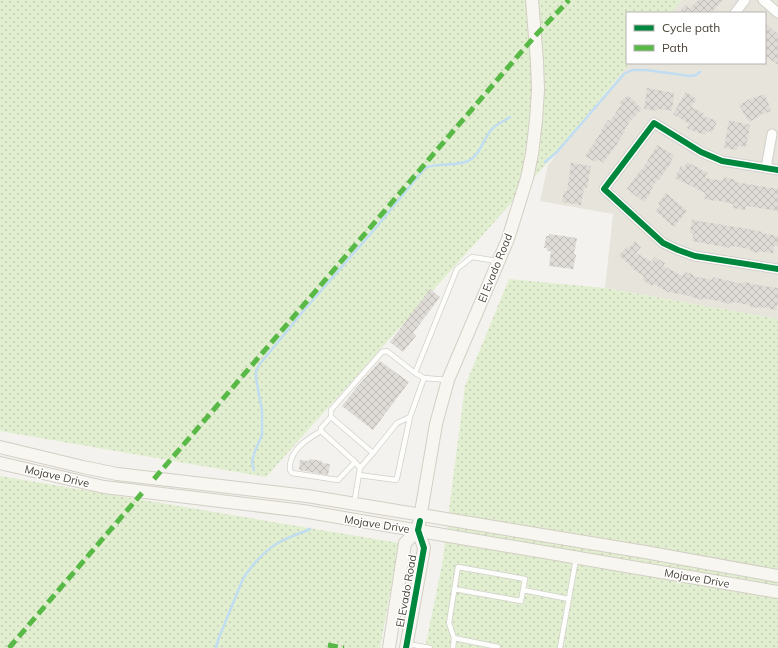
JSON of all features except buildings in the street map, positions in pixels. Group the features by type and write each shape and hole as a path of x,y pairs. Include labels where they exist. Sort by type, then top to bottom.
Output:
{"main road":[{"name":"El Evado Road","path":"406,646 424,548 419,522 436,424 448,380 508,239 527,178 533,147 538,90 532,0"},
{"name":"Mojave Drive","path":"0,447 117,474 307,496 354,504 419,522 576,557 778,592"},
{"name":"Mojave Drive","path":"0,463 121,490 303,511 419,522 579,542 645,552 778,576"},
{"name":"El Evado Road","path":"389,648 405,543 419,522"},
{"path":"576,557 579,542"}],"street":[{"path":"736,12 745,0"},
{"path":"763,0 778,13"},
{"path":"778,170 722,161 701,152 654,123 604,189 663,242 678,250 695,256 778,269"},
{"path":"766,168 772,134"}],"lane":[{"path":"415,373 458,268 472,258 498,261"},
{"path":"355,462 338,480 292,474 290,471 290,459 292,456 306,440 321,431 321,428 330,417 331,410 382,352 387,351 415,373 424,378 448,380"},
{"path":"359,475 396,480 398,478 410,417 424,378"},
{"path":"330,417 372,453"},
{"path":"354,504 360,468 397,423 410,417"},
{"path":"321,431 360,468"},
{"path":"560,648 576,557"},
{"path":"453,648 454,638 449,623 454,589 458,567 497,577 525,579 521,601 495,594 454,589"},
{"path":"523,590 569,599"},
{"path":"454,638 498,647"},
{"path":"406,646 430,648"}],"shaded area":[{"path":"682,0 778,0 778,319 605,288 613,214 540,201 548,165 629,64 766,64 766,12 672,12"}],"green space":[{"path":"0,0 682,0 672,12 626,12 626,64 629,64 556,153 266,477 0,431"},
{"path":"509,279 605,288 778,319 778,648 425,648 442,565 465,386"},
{"path":"0,476 399,543 380,648 0,648"}],"waterway":[{"path":"545,162 556,153 624,74 632,70 646,70 690,76 696,75 700,72"},
{"path":"254,470 252,462 262,435 262,411 256,378 256,371 259,365 425,168 436,165 463,163 472,159 492,129 510,117"},
{"path":"216,648 242,581 253,565 273,546 310,529"}],"marked path":[{"path":"154,479 535,36 569,0"},
{"path":"9,648 142,493"},
{"path":"328,645 344,648"}],"cycle path":[{"path":"778,170 722,161 701,152 654,123 604,189 663,243 678,250 695,256 778,269"},
{"path":"406,648 424,548 418,530 420,521"}]}
